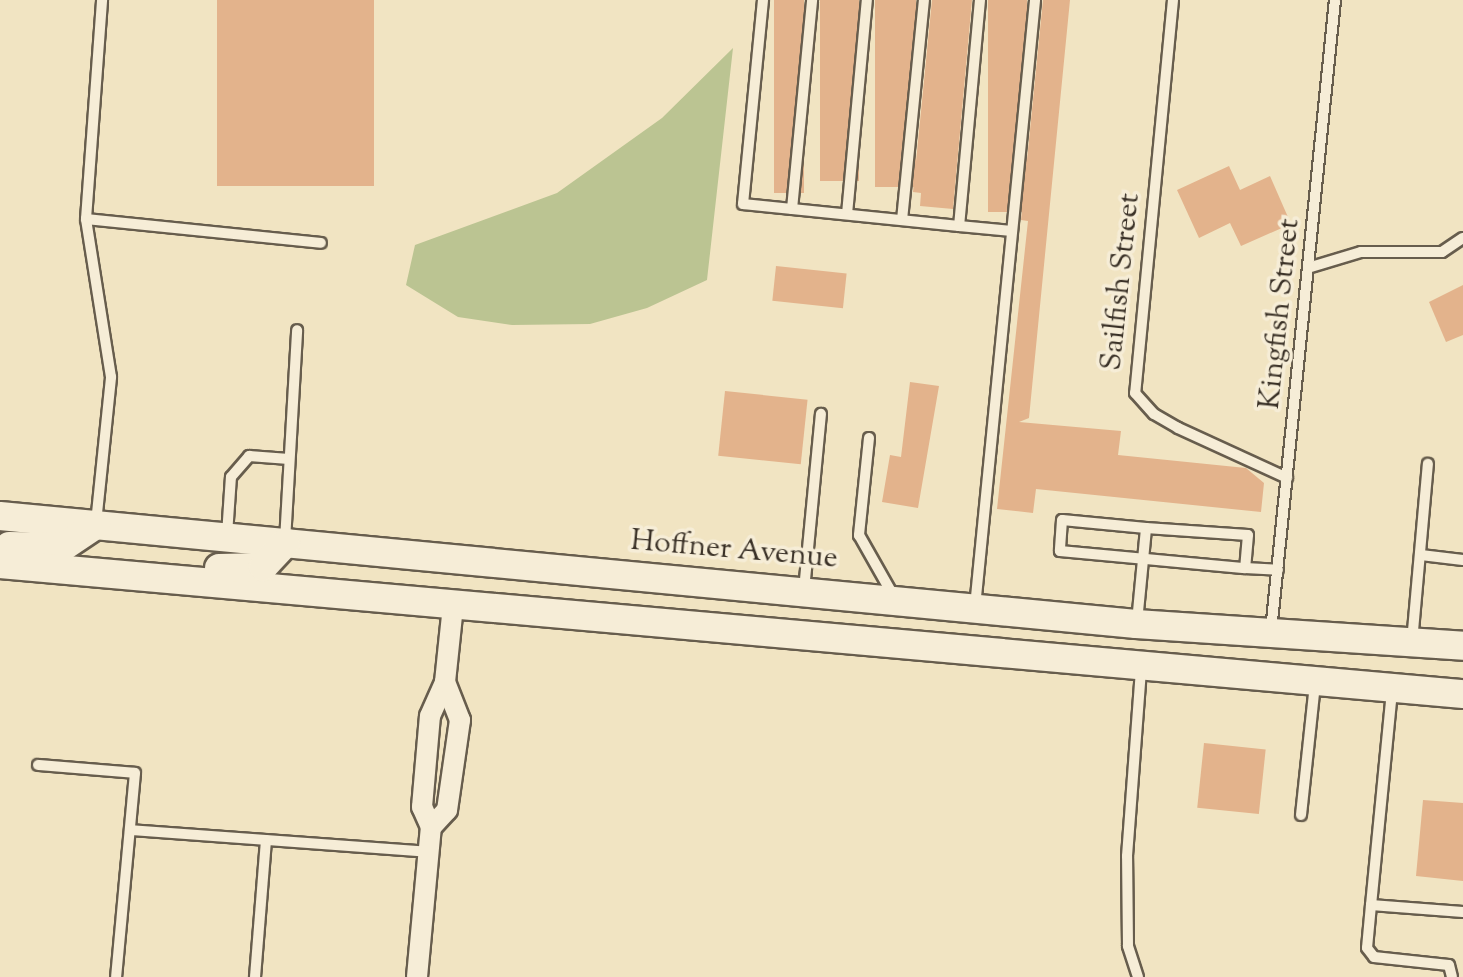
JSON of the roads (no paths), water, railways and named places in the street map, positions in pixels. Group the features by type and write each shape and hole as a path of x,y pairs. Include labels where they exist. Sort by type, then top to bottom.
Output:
{"main road":[{"name":"Hoffner Avenue","path":"0,516 1136,624 1463,646"},
{"path":"0,546 63,547 96,525"},
{"path":"76,571 141,560 263,567 276,558 285,543"},
{"path":"0,564 862,644 1463,694"},
{"path":"862,644 909,632 1103,648 1136,624"},
{"path":"1141,666 1154,650 1186,640 1241,644 1271,633"}],"street":[{"path":"417,977 431,827 422,807 430,716 445,682 453,606"},
{"path":"431,827 447,810 460,720 445,682"}],"lane":[{"path":"96,525 111,377 86,219 102,0"},
{"path":"763,0 743,204 1012,231"},
{"path":"792,209 812,0"},
{"path":"847,214 867,0"},
{"path":"902,220 924,0"},
{"path":"959,226 980,0"},
{"path":"975,609 1035,0"},
{"name":"Sailfish Street","path":"1173,0 1135,393 1154,414 1178,428 1287,478"},
{"name":"Kingfish Street","path":"1271,633 1311,267 1335,0"},
{"path":"86,219 321,243"},
{"path":"1311,267 1361,252 1442,252 1463,238"},
{"path":"285,543 297,330"},
{"path":"804,592 821,414"},
{"path":"869,438 859,535 896,600"},
{"path":"227,537 231,477 249,456 289,459"},
{"path":"1412,643 1428,464"},
{"path":"1245,568 1248,535 1062,520 1060,551 1143,563 1278,570"},
{"path":"1136,624 1146,528"},
{"path":"1421,555 1463,560"},
{"path":"1138,977 1128,946 1127,856 1141,666"},
{"path":"1301,815 1316,682"},
{"path":"1393,689 1367,948 1374,957 1449,965 1452,977"},
{"path":"38,765 135,773 116,977"},
{"path":"130,830 429,852"},
{"path":"255,977 266,840"},
{"path":"1371,905 1463,912"}]}
